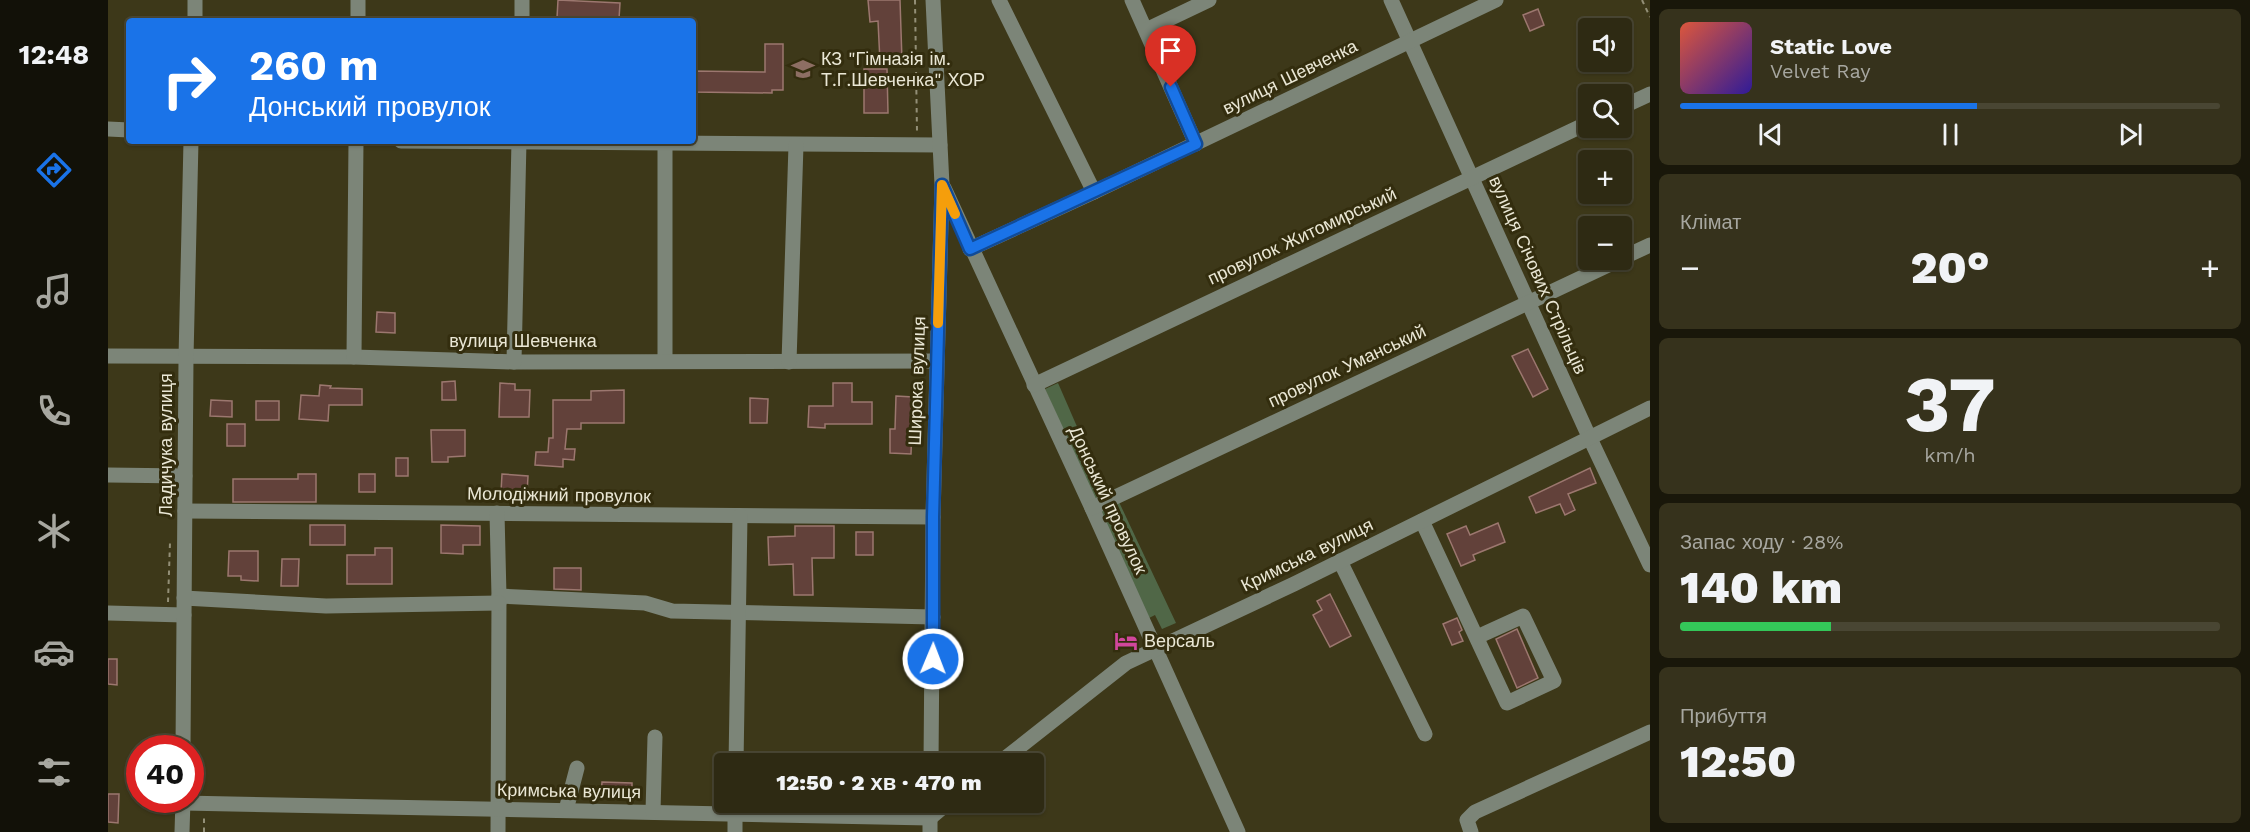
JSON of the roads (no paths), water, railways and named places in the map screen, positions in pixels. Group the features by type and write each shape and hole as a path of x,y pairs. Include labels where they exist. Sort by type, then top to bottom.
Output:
{"street":[{"path":"195,0 195,18"},
{"path":"358,0 358,18"},
{"path":"522,0 522,18"},
{"name":"Широка вулиця","path":"931,753 933,517 942,185 933,0"},
{"path":"999,0 1094,192"},
{"path":"1132,0 1196,144"},
{"path":"1146,30 1209,0"},
{"name":"вулиця Січових Стрільців","path":"1391,0 1650,565"},
{"name":"вулиця Шевченка","path":"970,249 1496,0"},
{"path":"1632,102 1650,94"},
{"name":"провулок Житомирський","path":"1034,385 1578,128"},
{"path":"108,129 126,130"},
{"path":"696,143 940,145"},
{"name":"Ладичука вулиця","path":"183,735 186,358 191,144"},
{"path":"354,357 356,144"},
{"path":"514,362 519,144"},
{"path":"665,144 665,361"},
{"path":"789,362 796,145"},
{"name":"Донський провулок","path":"942,185 1092,508 1154,650 1238,832"},
{"name":"провулок Уманський","path":"1632,253 1650,245"},
{"name":"провулок Уманський","path":"1092,508 1596,270"},
{"name":"вулиця Шевченка","path":"108,356 354,357 514,362 937,361"},
{"name":"Кримська вулиця","path":"1012,753 1126,663 1340,561 1650,408"},
{"path":"108,475 185,476"},
{"name":"Молодіжний провулок","path":"185,511 933,517"},
{"path":"497,513 498,832"},
{"path":"736,753 740,516"},
{"path":"1422,521 1507,703 1554,681 1523,616 1477,637"},
{"path":"1340,561 1425,734"},
{"path":"184,598 326,606 499,600 645,603 666,610 933,617"},
{"path":"108,613 184,615"},
{"path":"1471,832 1467,820 1474,812 1650,732"},
{"path":"653,812 655,737"},
{"path":"566,810 577,768"},
{"name":"Кримська вулиця","path":"204,802 498,810 653,812 714,809"},
{"path":"182,832 183,813"},
{"path":"735,813 735,832"},
{"name":"Кримська вулиця","path":"843,813 930,817"}],"place":[{"name":"КЗ \"Гімназія ім. Т.Г.Шевченка\" ХОР","path":"803,69"},
{"name":"Версаль","path":"1126,641"}]}
